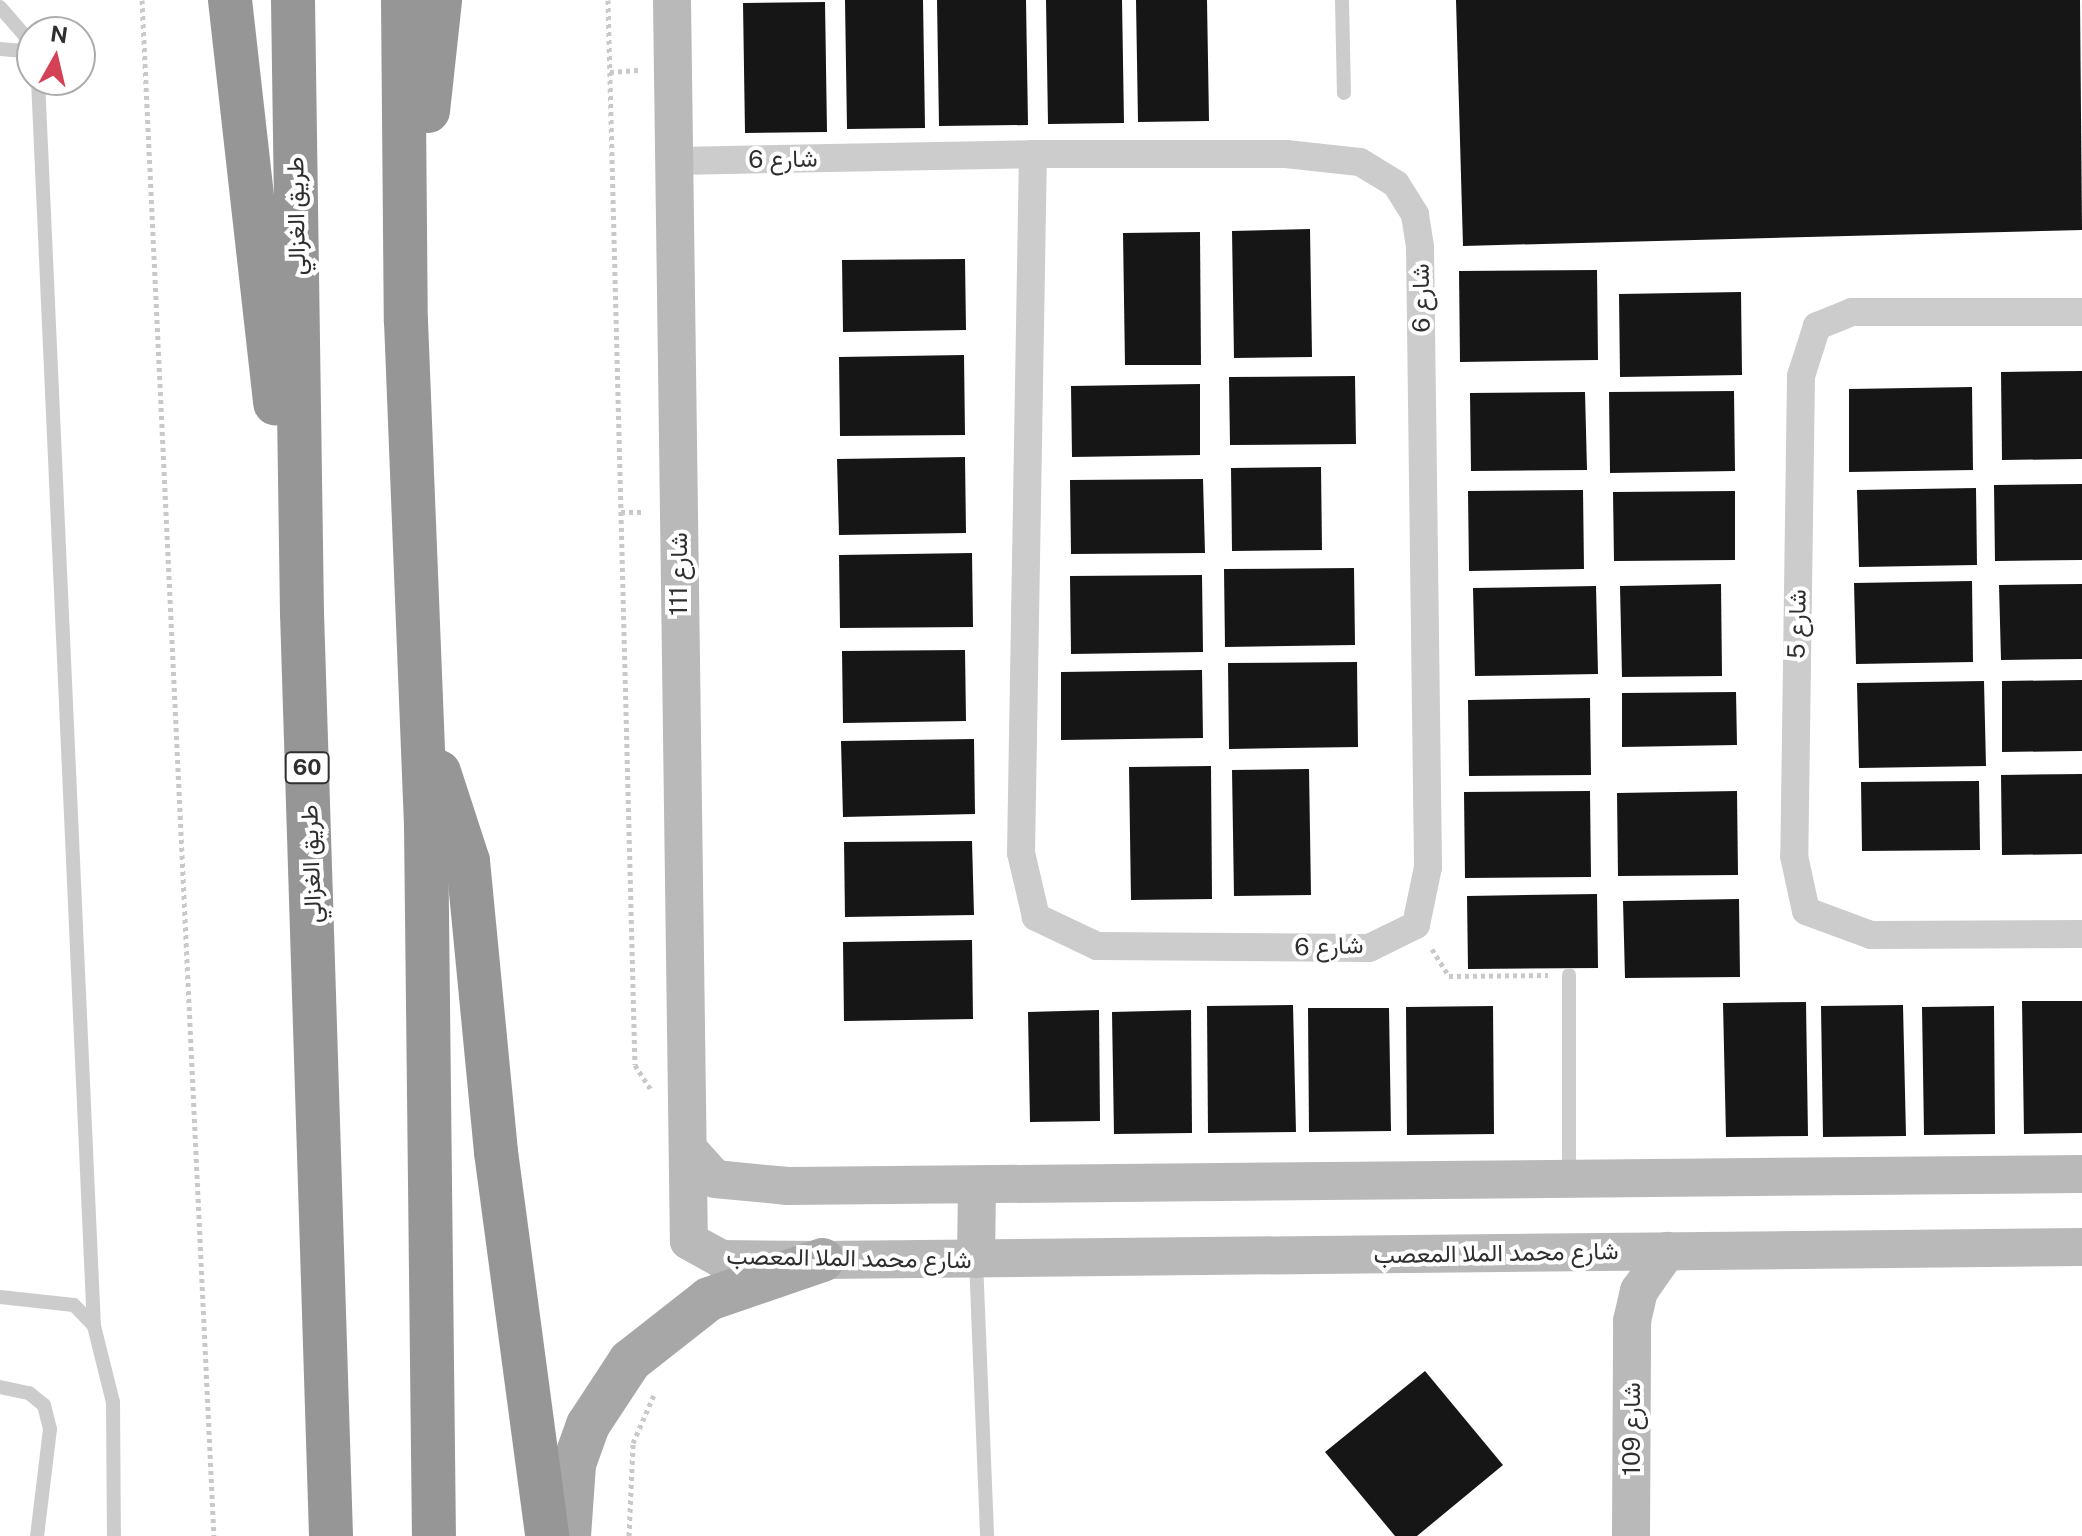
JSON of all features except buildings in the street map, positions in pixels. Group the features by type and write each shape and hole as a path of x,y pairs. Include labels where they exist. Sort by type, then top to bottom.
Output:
{"highway":[{"path":"210,0 242,144"},
{"path":"230,0 242,144 302,613"},
{"name":"طريق الغزالي","path":"293,0 302,613 331,1536"},
{"path":"403,0 406,321 424,726 434,1536"},
{"path":"406,321 440,0"},
{"path":"424,726 468,861 496,1152 547,1536"}],"main road":[{"path":"569,1536 574,1464 588,1425 610,1383 661,1332 709,1299 822,1260"}],"street":[{"name":"شارع 111","path":"672,0 677,161 688,1149"},
{"name":"شارع 6","path":"677,161 1033,154 1286,154 1360,162 1396,184 1415,215 1428,867 1416,925 1369,948 1097,946 1036,917 1021,853 1033,154"},
{"name":"شارع 5","path":"2082,312 1852,312 1817,326 1801,376 1794,856 1806,911 1871,935 2082,934"},
{"path":"688,1149 715,1179 737,1184 977,1186 2082,1174"},
{"name":"شارع محمد الملا المعصب","path":"688,1149 686,1225 700,1251 721,1259 2082,1247"},
{"path":"976,1259 977,1186"},
{"name":"شارع 109","path":"1631,1536 1632,1321 1639,1291 1667,1251"},
{"name":"شارع 109","path":"1585,1252 1620,1291 1632,1321"}],"lane":[{"path":"1342,0 1344,93"},
{"path":"2,10 16,26"},
{"path":"39,96 94,1326 113,1402 114,1536"},
{"path":"1569,975 1569,1180"},
{"path":"976,1259 987,1536"},
{"path":"0,1297 74,1305 94,1326"},
{"path":"0,1387 29,1393 44,1405 50,1429 37,1536"}],"path":[{"path":"142,0 214,1536"},
{"path":"608,0 635,1065 658,1101"},
{"path":"1416,925 1449,976 1569,975"},
{"path":"629,1536 633,1443 654,1405 651,1372 661,1332"}]}
